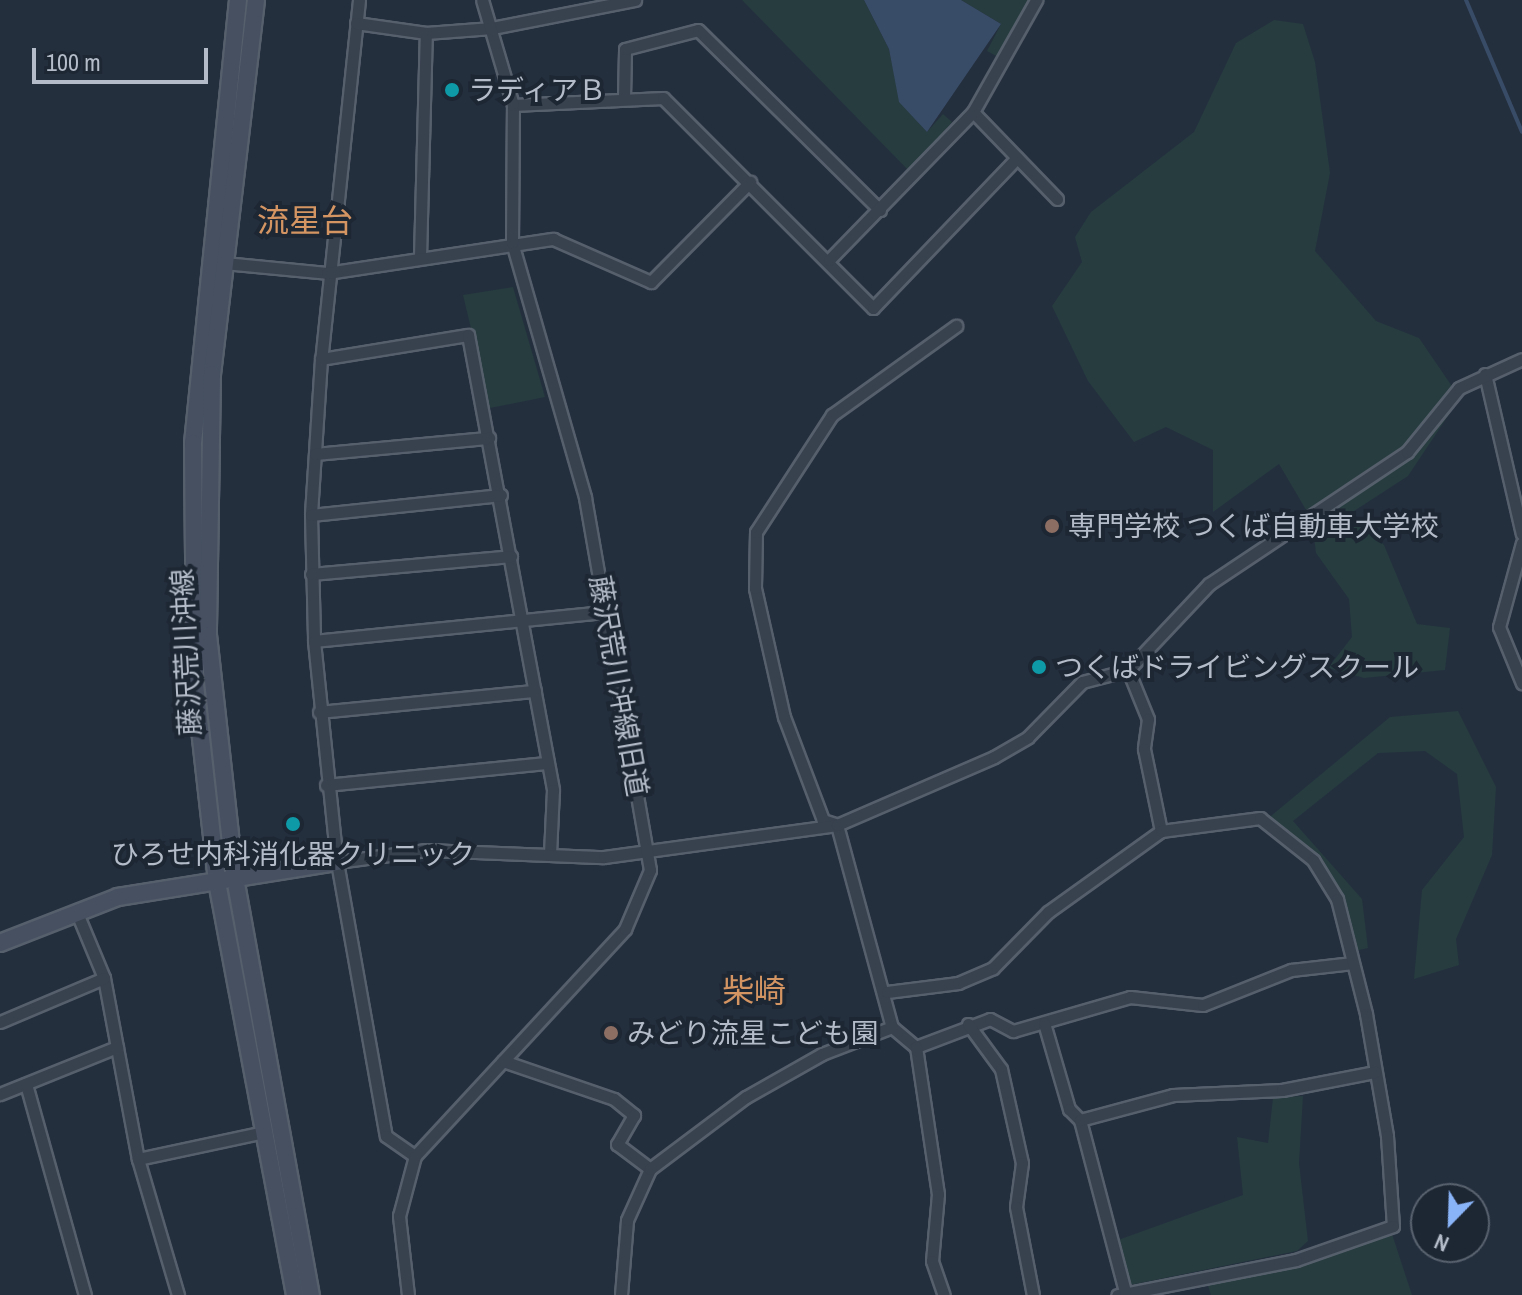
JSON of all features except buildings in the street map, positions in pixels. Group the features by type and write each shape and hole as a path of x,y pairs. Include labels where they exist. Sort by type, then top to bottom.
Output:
{"main road":[{"name":"藤沢荒川沖線","path":"238,0 199,362 191,522 200,758 217,882 295,1295"},
{"name":"藤沢荒川沖線","path":"256,0 224,263 208,439 206,578 235,878 311,1295"},
{"path":"0,943 118,897 337,862"}],"street":[{"path":"359,0 327,273 311,515 314,641 326,785 337,862 386,1136 415,1156"},
{"name":"藤沢荒川沖線旧道","path":"408,1295 399,1216 415,1156 625,929 647,889 649,853 569,431 512,243 513,105 482,0"},
{"path":"356,23 426,33 492,28 635,0"},
{"path":"829,260 973,112 1036,0"},
{"path":"624,98 625,49 698,30 880,210"},
{"path":"420,257 426,33"},
{"path":"513,105 663,98 829,260 873,308 1017,158"},
{"path":"973,112 1057,199"},
{"path":"224,263 327,273 553,239 651,282 750,182"},
{"path":"837,825 823,820 784,717 755,588 756,532 832,415 956,326"},
{"path":"321,359 468,335 501,495 548,763 550,854"},
{"path":"337,862 426,850 649,853 837,825 994,757 1028,737 1082,682 1128,670 1209,584 1407,452 1451,396 1485,374 1522,359"},
{"path":"1485,374 1522,534"},
{"path":"315,454 489,438"},
{"path":"311,515 501,495"},
{"path":"1522,543 1499,627 1522,683"},
{"path":"311,574 511,556"},
{"path":"314,641 604,612"},
{"path":"1128,670 1148,719 1144,749 1161,831"},
{"path":"319,712 535,691"},
{"path":"326,785 548,763"},
{"path":"887,992 958,983 993,968 1048,912 1161,831 1260,818 1328,880 1353,963 1375,1072 1393,1226 1296,1260 1121,1294 1080,1120 1069,1109 1044,1023"},
{"path":"837,825 887,992 892,1027 916,1047 938,1194 932,1261 944,1295"},
{"path":"77,913 104,978 138,1159 178,1295"},
{"path":"916,1047 968,1024 990,1019 1013,1031 1130,997 1203,1005 1291,970 1353,963"},
{"path":"0,1022 104,978"},
{"path":"968,1024 1001,1069 1022,1163 1016,1207 1033,1295"},
{"path":"621,1295 627,1220 650,1169 746,1097 822,1054 892,1027"},
{"path":"0,1094 117,1047"},
{"path":"503,1061 614,1099 634,1115 617,1144 650,1169"},
{"path":"1080,1120 1173,1095 1282,1090 1375,1072"},
{"path":"26,1084 85,1295"},
{"path":"138,1159 264,1132"}],"green space":[{"path":"742,0 864,0 889,49 900,102 927,132 943,114 952,122 910,172"},
{"path":"961,0 1029,0 998,57 987,51 1001,24"},
{"path":"1274,20 1303,24 1315,62 1330,173 1315,251 1376,321 1419,338 1460,398 1408,476 1351,513 1384,545 1417,624 1450,628 1445,670 1364,678 1328,668 1352,637 1349,599 1316,553 1312,520 1279,464 1213,512 1213,450 1166,427 1134,442 1088,381 1052,306 1082,262 1075,237 1091,212 1194,132 1236,43"},
{"path":"513,287 545,397 490,408 463,295"},
{"path":"1458,711 1496,787 1492,855 1456,939 1459,965 1414,979 1422,890 1464,837 1457,774 1425,751 1378,753 1293,821 1362,899 1368,948 1350,952 1328,880 1265,821 1390,717"},
{"path":"1303,1096 1299,1163 1308,1241 1297,1251 1130,1285 1118,1240 1243,1195 1237,1137 1268,1143 1273,1098"},
{"path":"1391,1231 1412,1295 1211,1295 1207,1283 1296,1265"}],"water":[{"path":"864,0 961,0 1001,24 927,132 899,102 889,49"}],"waterway":[{"path":"1466,0 1522,132"}],"place":[{"name":"ラディアＢ","path":"452,90"},
{"name":"専門学校 つくば自動車大学校","path":"1052,526"},
{"name":"つくばドライビングスクール","path":"1039,667"},
{"name":"ひろせ内科消化器クリニック","path":"293,824"},
{"name":"みどり流星こども園","path":"611,1033"}],"district":[{"name":"流星台","path":"305,221"},
{"name":"柴崎","path":"754,991"}]}
